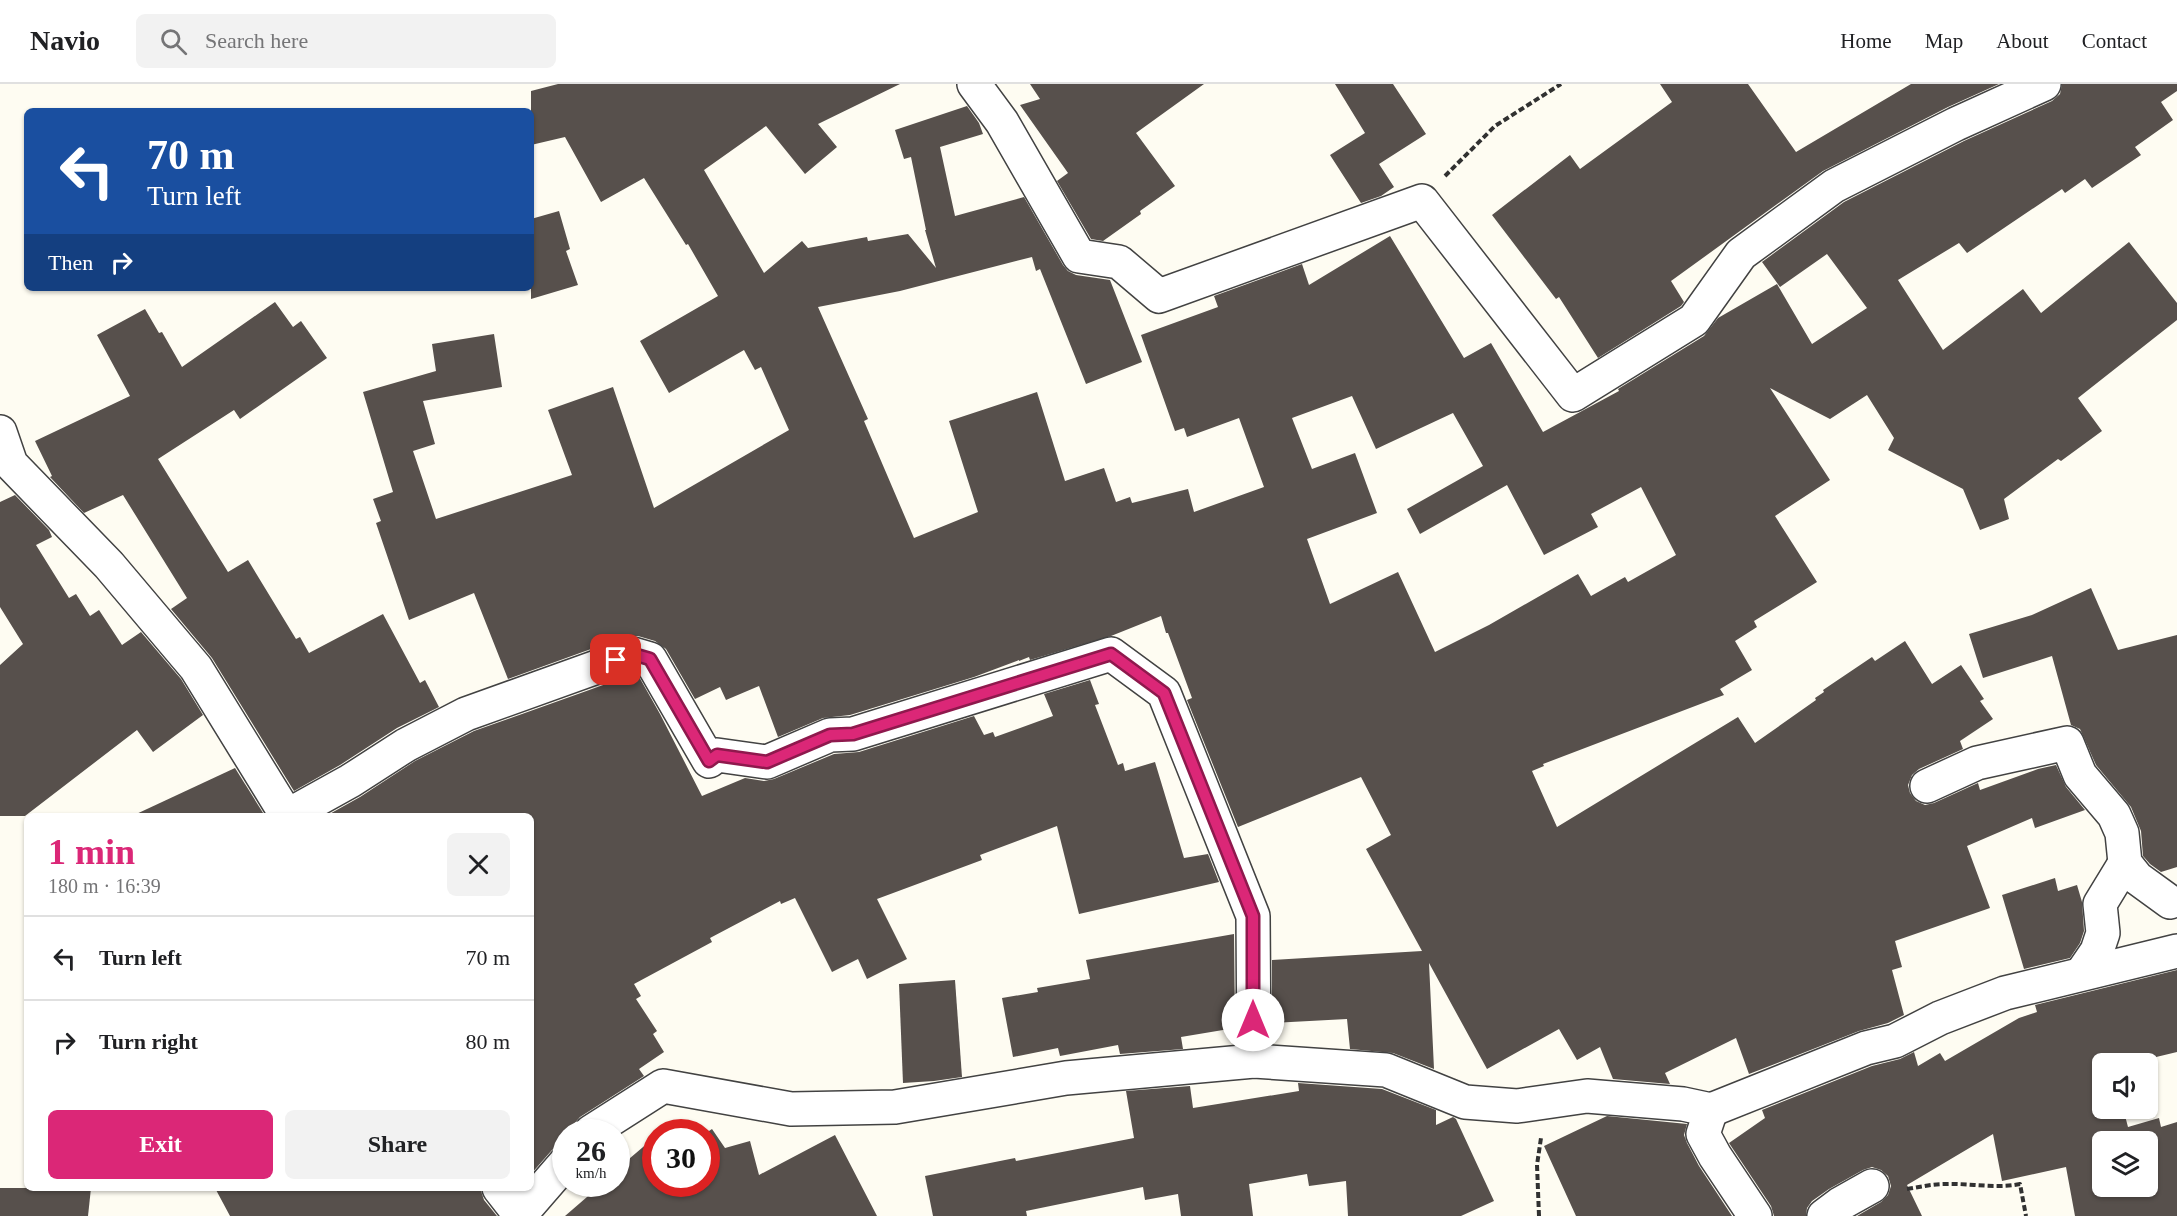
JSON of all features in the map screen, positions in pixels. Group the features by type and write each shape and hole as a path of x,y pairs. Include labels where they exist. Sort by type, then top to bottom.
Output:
{"street":[{"path":"974,84 1002,122 1079,256 1119,262 1159,296 1422,201 1573,395 1694,320 1741,254 1834,186 1956,124 2044,84"},
{"path":"0,432 12,464 109,565 196,668 285,813"},
{"path":"292,813 350,781 406,745 466,714 633,654 650,659 709,761 717,755 767,762 830,735 853,734 1111,654 1164,693 1253,916 1254,1061"},
{"path":"1927,786 1977,762 2067,743 2080,776 2114,815 2122,833 2125,863 2137,878 2173,897 2171,927 2177,943"},
{"path":"2082,973 2097,951 2103,933 2100,904 2125,863"},
{"path":"611,1119 663,1086 792,1109 895,1107 1066,1078 1254,1061 1386,1071 1465,1102 1517,1106 1587,1096 1683,1104 1711,1110 1866,1048 1895,1041 1940,1018 2005,993 2177,951"},
{"path":"1711,1110 1703,1134 1755,1216"},
{"path":"501,1191 519,1215 552,1177"},
{"path":"1824,1216 1872,1186"}],"path":[{"path":"1422,201 1495,126 1561,84"},
{"path":"1539,1216 1538,1165 1546,1102"},
{"path":"1872,1186 1900,1191 1943,1184 1981,1184 2003,1188 2020,1184 2026,1216"}],"building":[{"path":"558,84 900,84 818,124 837,147 805,174 766,126 704,170 764,273 802,241 808,248 867,237 868,241 908,234 936,268 925,230 911,157 904,159 895,130 967,106 979,123 983,134 940,147 955,216 1024,197 1068,271 1076,275 1110,280 1142,362 1086,384 1040,269 1036,271 1032,257 900,291 818,307 868,419 864,421 914,538 978,512 949,421 1037,392 1065,481 1104,468 1116,502 1130,497 1132,503 1188,489 1194,512 1264,487 1239,418 1187,437 1184,428 1175,431 1141,335 1218,307 1214,296 1302,264 1309,285 1390,236 1464,358 1491,343 1543,432 1619,391 1618,389 1704,336 1718,318 1777,284 1812,344 1867,308 1827,254 1780,287 1762,262 1844,202 1964,141 2052,101 2060,94 2062,84 2177,84 2177,91 2161,102 2173,120 2135,147 2141,155 2092,188 2085,179 2065,193 2062,189 1967,253 1959,243 1898,280 1943,350 2023,289 2041,313 2129,242 2177,303 2177,320 2078,398 2102,431 2061,461 2058,459 2004,499 2009,519 1980,530 1963,489 1888,450 1894,438 1867,395 1830,419 1770,388 1830,480 1775,516 1817,582 1754,621 1757,627 1735,641 1752,670 1720,689 1724,695 1543,764 1544,766 1532,771 1557,827 1738,717 1755,743 1816,700 1815,698 1824,692 1823,690 1872,657 1875,661 1905,641 1932,684 1961,665 1984,699 1980,701 1993,719 1960,741 1963,749 1919,769 1912,775 1908,785 1916,801 1925,805 1934,803 1978,783 1980,790 2038,769 2056,765 2066,787 2085,810 2035,828 2032,818 1967,846 1990,908 1895,941 1902,967 1892,970 1904,1015 1888,1023 1859,1031 1749,1074 1736,1038 1665,1073 1670,1084 1613,1079 1600,1047 1577,1060 1559,1029 1487,1069 1429,963 1434,1069 1393,1053 1350,1049 1347,1019 1272,1023 1272,960 1422,951 1366,849 1391,835 1361,777 1238,827 1187,700 1192,698 1161,616 1111,636 1030,660 1029,657 1019,660 974,677 850,715 823,718 778,737 759,686 726,700 720,687 695,699 666,649 655,641 638,636 627,636 508,679 474,593 409,620 376,523 381,521 373,499 393,492 363,392 436,371 432,344 494,334 502,387 423,401 435,444 413,451 436,519 572,475 548,410 613,387 654,508 789,430 761,367 755,370 744,350 669,393 640,341 718,296 688,244 686,245 644,178 601,202 565,137 534,144 534,108 531,108 531,91","holes":["1352,396 1376,449 1453,413 1483,466 1407,509 1420,534 1507,485 1544,555 1598,527 1591,514 1641,487 1676,555 1628,582 1625,577 1591,596 1578,574 1489,625 1435,652 1398,572 1330,604 1307,539 1377,513 1355,453 1312,469 1292,418"]},
{"path":"1030,84 1204,84 1136,133 1175,186 1103,241 1091,239 1057,181 1068,173 1020,105 1040,99"},
{"path":"1335,84 1393,84 1426,134 1379,164 1394,187 1381,196 1361,203 1330,155 1365,133"},
{"path":"1660,84 1748,84 1796,152 1911,84 1999,84 1948,107 1823,171 1671,281 1684,302 1681,306 1598,358 1559,297 1556,299 1492,215 1570,155 1580,169 1672,102"},
{"path":"559,211 570,249 566,251 578,285 531,299 531,291 534,291 534,218"},
{"path":"275,302 293,327 301,321 327,358 240,419 234,410 158,459 228,572 248,560 296,639 300,637 309,653 383,614 420,683 425,680 439,707 397,728 340,765 294,791 212,658 171,609 187,598 123,495 84,513 50,477 52,476 35,441 130,396 97,335 145,309 159,333 162,332 182,367"},
{"path":"15,495 49,530 52,537 36,545 69,598 76,594 90,616 99,610 122,645 141,632 181,679 203,715 153,752 137,730 29,813 24,813 24,816 0,816 0,665 23,644 0,607 0,502"},
{"path":"2091,588 2118,650 2177,635 2177,867 2161,872 2143,856 2141,831 2131,807 2096,765 2080,729 2071,725 2052,656 1983,678 1969,634 2032,615"},
{"path":"634,674 638,675 660,714 702,796 745,778 764,781 774,779 834,754 859,752 974,716 984,735 993,732 995,737 1053,716 1044,694 1090,680 1099,704 1095,705 1118,765 1123,763 1125,771 1155,762 1184,858 1208,854 1219,882 1079,914 1057,826 980,855 982,860 877,899 907,959 867,979 858,959 832,972 795,898 781,904 780,901 710,938 712,942 634,984 641,996 636,999 657,1031 653,1034 664,1052 639,1069 644,1076 578,1119 552,1119 552,1150 534,1171 534,813 331,813 415,761 474,731"},
{"path":"235,768 263,813 138,813"},
{"path":"2055,878 2058,891 2077,885 2082,902 2084,931 2080,943 2070,958 2024,969 2002,895"},
{"path":"1234,934 1235,1028 1181,1037 1183,1049 1120,1054 1118,1045 1060,1056 1058,1048 1013,1057 1002,998 1038,992 1037,988 1090,979 1086,960"},
{"path":"2177,970 2177,1052 2158,1057 2158,1053 2092,1053 2092,1119 2126,1119 2128,1127 2159,1118 2161,1127 2177,1122 2177,1216 2075,1216 2066,1167 2002,1181 1993,1134 1907,1185 1922,1216 1857,1216 1881,1202 1888,1195 1891,1186 1888,1176 1872,1167 1829,1189 1812,1201 1807,1208 1806,1216 1774,1216 1771,1206 1729,1143 1765,1118 1762,1110 1872,1066 1900,1059 1914,1052 1918,1066 1940,1053 1945,1061 2019,1018 2037,1012 2035,1005"},
{"path":"955,980 962,1077 903,1083 899,984"},
{"path":"1298,1083 1382,1089 1436,1110 1436,1125 1453,1117 1456,1119 1494,1201 1461,1216 1348,1216 1346,1181 1309,1186 1307,1174 1249,1184 1253,1216 1181,1216 1178,1194 1145,1200 1143,1187 1026,1211 1027,1216 933,1216 925,1176 1134,1138 1126,1091 1190,1086 1193,1108 1299,1091"},
{"path":"1607,1116 1687,1124 1684,1135 1687,1143 1699,1166 1732,1216 1576,1216 1544,1146"},
{"path":"835,1135 877,1216 565,1216 587,1197 630,1197 630,1158 642,1148 642,1197 720,1197 720,1141 725,1148 750,1141 759,1175"},
{"path":"0,1188 24,1188 24,1191 91,1191 88,1216 0,1216"},
{"path":"217,1191 481,1191 484,1200 497,1216 230,1216"}],"route":[{"path":"616,660 633,654 650,659 709,761 717,755 767,762 830,735 853,734 1111,654 1164,693 1253,916 1253,1020"}]}
